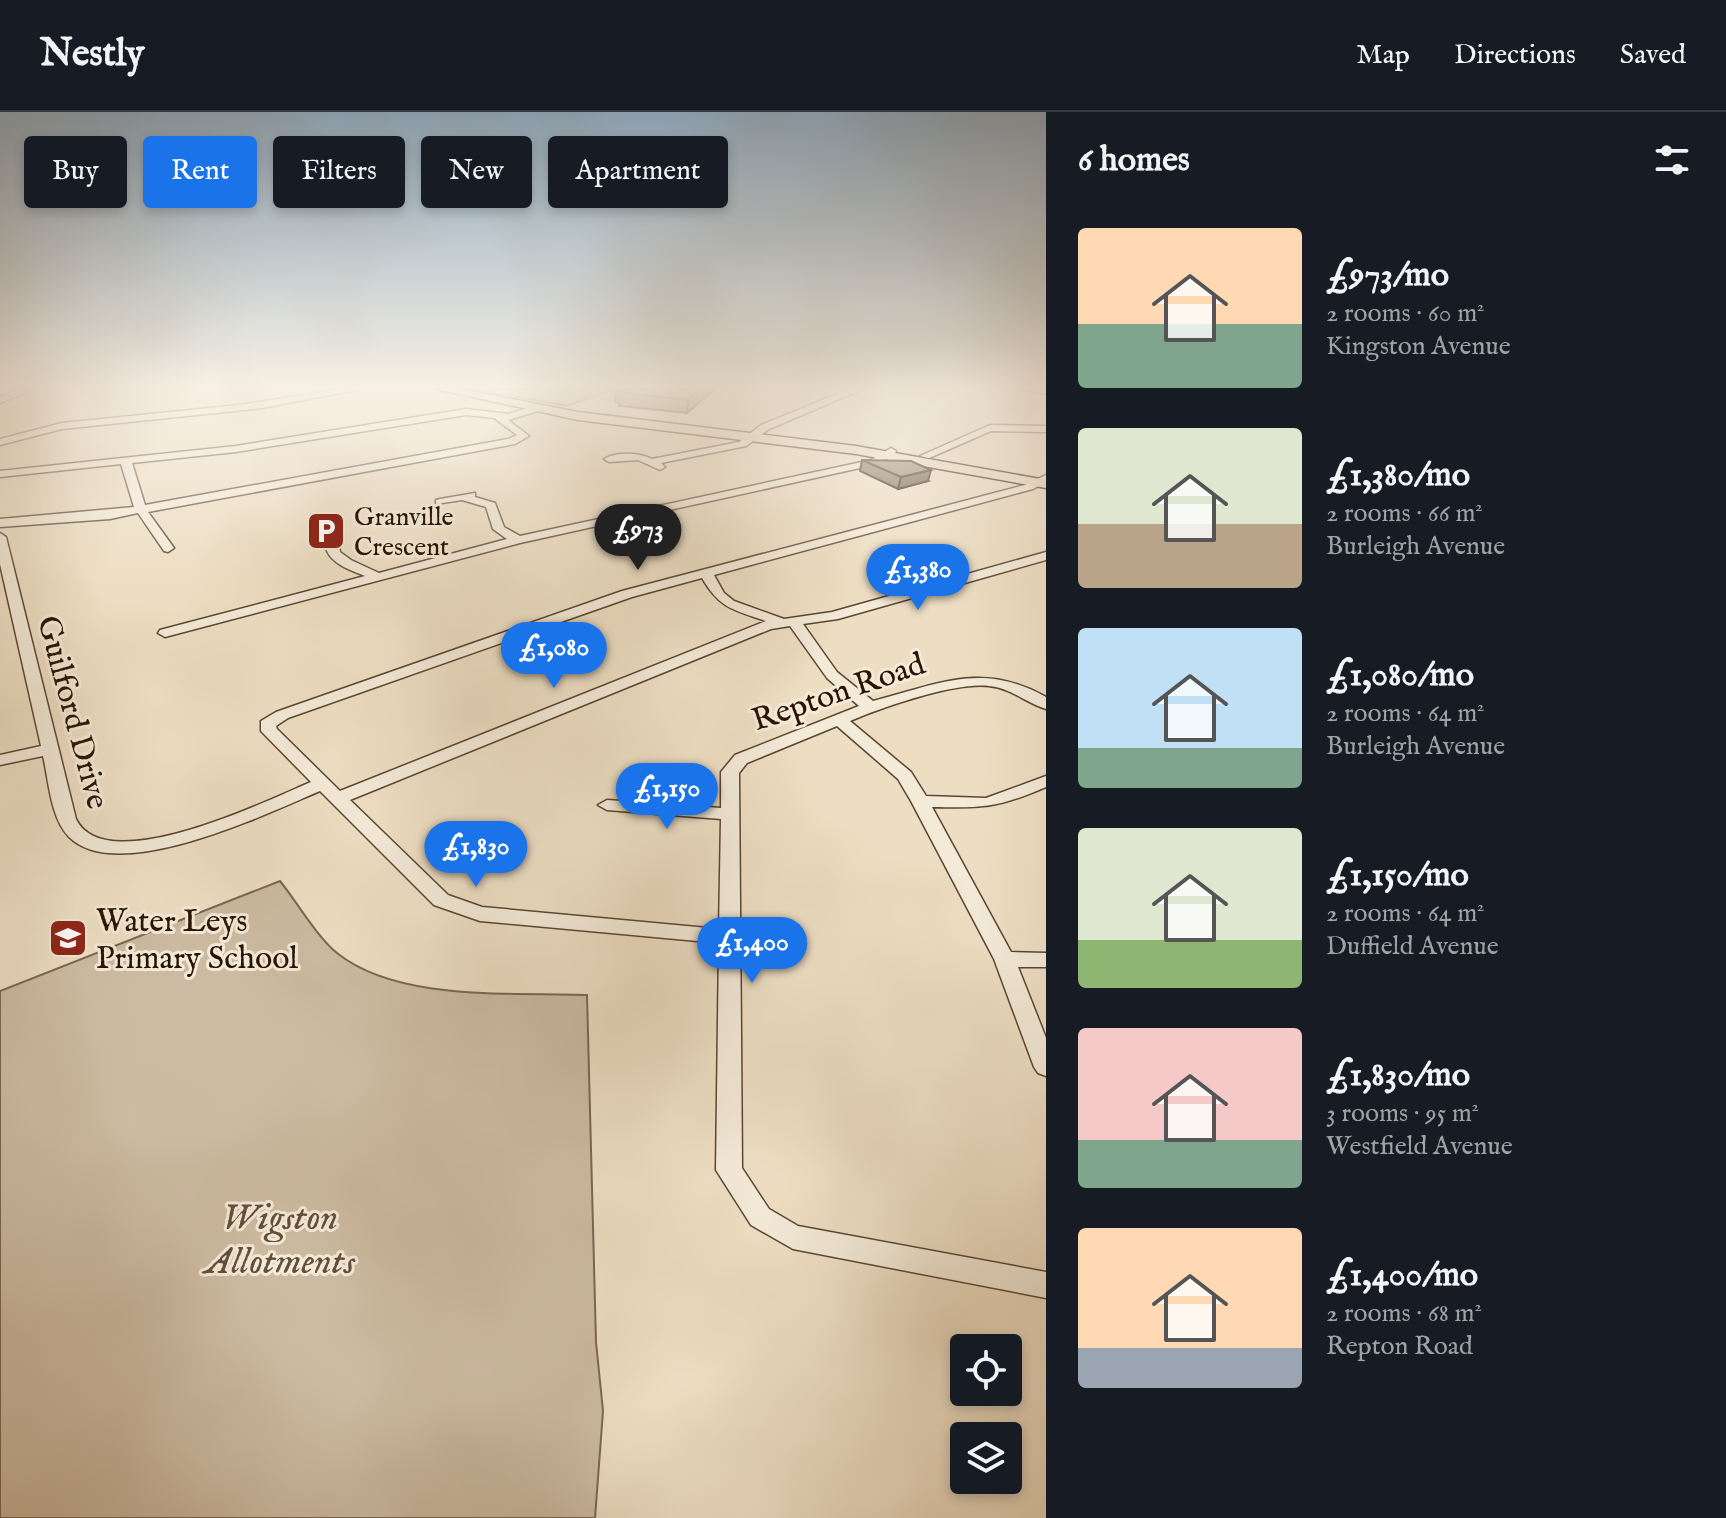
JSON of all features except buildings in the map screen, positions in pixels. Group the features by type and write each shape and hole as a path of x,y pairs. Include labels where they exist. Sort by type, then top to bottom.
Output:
{"main road":[{"path":"898,455 1044,481"},
{"path":"908,455 1044,481"}],"street":[{"path":"0,474 182,455"},
{"path":"0,528 141,510 443,455"},
{"path":"651,462 688,455"},
{"path":"165,633 518,540 874,462 886,455"},
{"path":"604,460 634,456 665,470"},
{"path":"126,462 141,510 168,548"},
{"path":"730,937 480,914 441,900 269,731 267,724 282,715 627,594 1044,481"},
{"path":"440,502 482,492"},
{"path":"462,497 491,505 499,529 518,540"},
{"path":"317,521 331,535 334,553 346,563 378,577"},
{"name":"Guilford Drive","path":"0,528 50,749 71,828 80,837 126,849 160,846 324,783"},
{"path":"339,798 787,621 833,616 1046,556"},
{"path":"706,573 719,595 729,604 787,621 832,675 870,707"},
{"name":"Repton Road","path":"1046,704 1020,689 990,681 967,681 870,707 741,759 730,772 729,1170 760,1217 793,1237 1046,1285"},
{"path":"839,719 905,776 920,801 1004,959 1046,1067"},
{"path":"0,760 50,749"},
{"path":"920,801 986,803 1046,781"},
{"path":"607,805 731,814"},
{"path":"1004,959 1046,960"}],"green space":[{"name":"Wigston Allotments","path":"280,881 337,953 362,969 391,980 457,991 587,995 596,1342 603,1411 595,1518 0,1518 0,991"}],"place":[{"name":"Granville Crescent","path":"326,531"},
{"name":"Water Leys Primary School","path":"68,938"}]}
